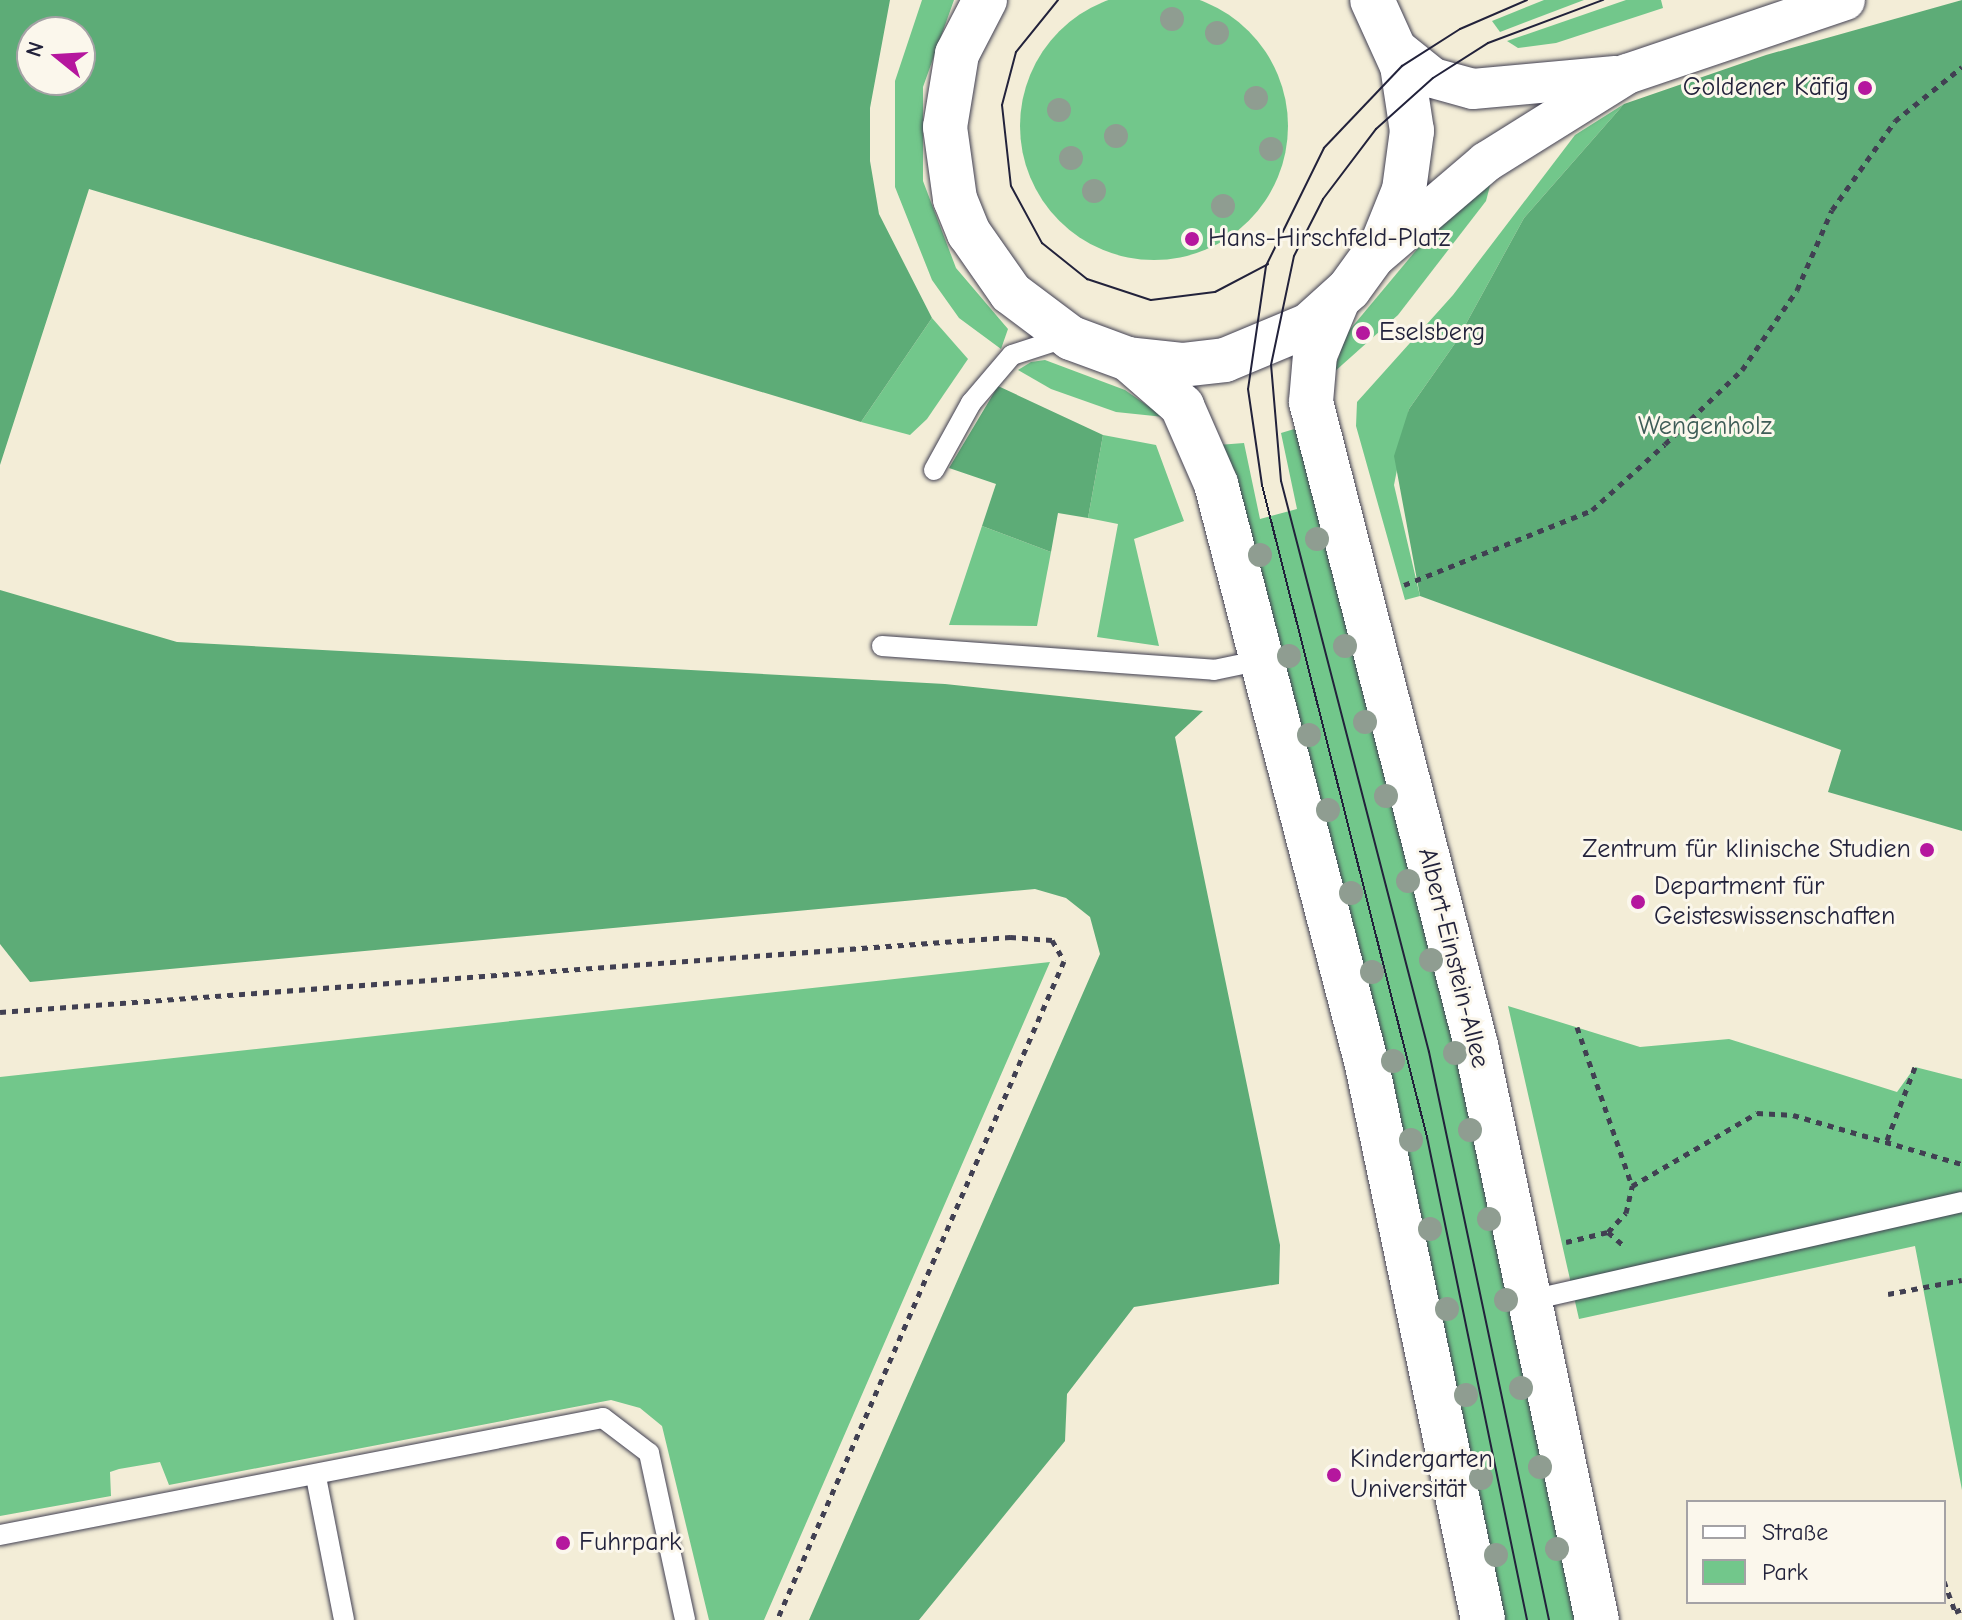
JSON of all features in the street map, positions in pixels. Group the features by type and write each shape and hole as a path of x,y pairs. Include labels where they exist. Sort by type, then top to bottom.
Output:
{"street":[{"path":"1372,0 1397,49 1409,98 1410,152 1398,208 1373,259"},
{"path":"1397,49 1433,78 1473,89 1627,74 1845,0"},
{"path":"984,1 948,90 947,163 955,199 1003,284 1071,338 1128,359 1174,395 1198,433 1262,660 1385,1145 1483,1620"},
{"path":"1128,359 1225,360 1291,336 1337,302 1373,259 1486,162 1627,74"},
{"name":"Albert-Einstein-Allee","path":"1337,302 1315,355 1311,402 1476,1045 1597,1620"}],"lane":[{"path":"934,470 971,403 1012,355 1038,341 1071,338"},
{"path":"882,646 1203,670 1262,660"},
{"path":"1531,1300 1962,1202"},
{"path":"0,1535 316,1477 603,1418 649,1453 685,1620"},
{"path":"316,1477 344,1620"}],"path":[{"path":"1391,590 1592,510 1742,370 1797,290 1859,166 1895,121 1962,67"},
{"path":"0,1012 1010,937 1052,940 1064,961 777,1620"},
{"path":"1552,1245 1608,1232 1626,1213 1632,1186 1577,1027"},
{"path":"1887,1140 1915,1067"},
{"path":"1632,1186 1757,1113 1887,1140 1959,1165"},
{"path":"1888,1294 1962,1280"},
{"path":"1946,1587 1955,1612 1962,1609"}],"green space":[{"path":"1112,-1 1196,-1 1239,22 1258,41 1272,63 1282,87 1287,113 1287,139 1278,177 1249,221 1205,250 1154,260 1103,250 1059,221 1030,177 1020,126 1030,75 1050,41 1069,22"},
{"path":"0,0 890,0 870,108 870,161 879,214 932,318 861,422 89,189 0,465"},
{"path":"922,0 954,0 923,87 923,181 956,268 1008,329 1001,349 959,318 932,280 895,187 895,81"},
{"path":"1544,0 1584,0 1500,32 1492,21"},
{"path":"1626,0 1661,0 1663,8 1556,43 1518,48 1507,41"},
{"name":"Wengenholz","path":"1962,0 1962,831 1828,792 1841,750 1420,596 1394,456 1409,409 1456,342 1524,218 1624,104 1766,55"},
{"path":"1624,104 1524,218 1456,342 1409,409 1394,485 1420,596 1405,600 1356,426 1357,402 1453,295 1575,135"},
{"path":"1492,178 1486,201 1398,315 1333,373 1347,333 1428,236"},
{"path":"932,318 968,359 927,419 910,435 861,422"},
{"path":"1045,360 1125,390 1164,417 1116,412 1051,389 1018,370 1031,362"},
{"path":"998,386 1103,435 1088,518 1058,513 1051,552 982,526 996,484 949,468"},
{"path":"1301,427 1437,958 1581,1620 1499,1620 1218,445 1244,443 1260,519 1297,509 1281,433"},
{"path":"1103,435 1156,445 1184,521 1134,539 1159,646 1097,637 1118,524 1088,518"},
{"path":"982,526 1051,552 1037,626 949,625"},
{"path":"0,590 177,642 945,684 1203,711 1175,737 1280,1245 1279,1284 1134,1307 1067,1394 1065,1441 919,1620 809,1620 1100,954 1090,917 1066,898 1035,889 30,982 0,944"},
{"path":"1050,962 764,1620 709,1620 662,1426 640,1408 611,1400 169,1485 160,1462 119,1469 110,1472 111,1496 0,1516 0,1077"},
{"path":"1508,1006 1640,1047 1729,1039 1897,1092 1915,1067 1962,1079 1962,1490 1915,1246 1579,1319"}],"tram line":[{"path":"1058,0 1016,52 1002,105 1011,186 1042,243 1087,279 1151,300 1215,292 1268,264"},
{"path":"1527,0 1460,29 1402,66 1324,148 1266,266 1248,389 1262,485 1427,1137 1527,1620"},
{"path":"1549,1620 1429,1052 1281,481 1271,365 1294,256 1323,199 1376,129 1433,78 1488,43 1603,0"}],"place":[{"name":"Goldener Käfig","path":"1865,88"},
{"name":"Hans-Hirschfeld-Platz","path":"1192,239"},
{"name":"Eselsberg","path":"1363,333"},
{"name":"Zentrum für klinische Studien","path":"1927,850"},
{"name":"Department für Geisteswissenschaften","path":"1638,902"},
{"name":"Kindergarten Universität","path":"1334,1475"},
{"name":"Fuhrpark","path":"563,1543"}]}
